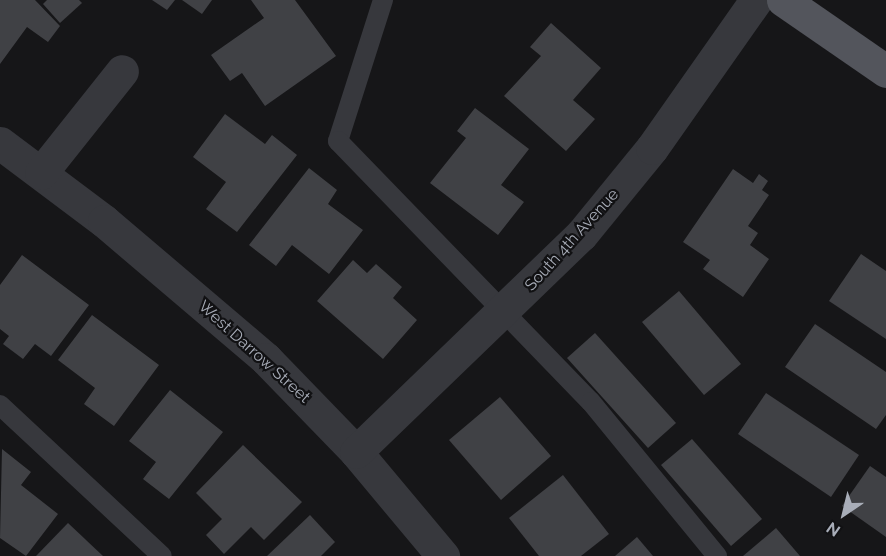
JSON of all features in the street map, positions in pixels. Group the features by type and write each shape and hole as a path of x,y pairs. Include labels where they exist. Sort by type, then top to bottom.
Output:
{"main road":[{"path":"783,0 886,71"}],"street":[{"name":"South 4th Avenue","path":"356,452 505,313 580,235 652,148 756,0"},
{"path":"41,173 122,71"},
{"name":"West Darrow Street","path":"0,143 41,173 266,359 356,452 443,556"}],"lane":[{"path":"383,0 338,141 591,402 717,556"},
{"path":"0,405 162,556"}],"building":[{"path":"0,0 35,0 60,26 48,42 27,27 0,64"},
{"path":"47,0 79,0 82,3 60,23 43,4"},
{"path":"152,0 175,0 167,10"},
{"path":"182,0 212,0 202,14"},
{"path":"251,0 295,0 336,56 265,106 242,73 230,81 211,55 264,18"},
{"path":"551,23 601,68 573,100 595,119 566,151 504,96 541,56 530,47"},
{"path":"475,108 529,149 501,185 524,202 498,235 430,183 466,138 457,131"},
{"path":"225,114 265,144 272,135 297,155 237,232 206,209 226,182 193,157"},
{"path":"309,168 337,190 328,204 363,230 329,274 292,245 276,266 249,245"},
{"path":"733,169 753,183 759,174 768,181 762,190 769,195 748,226 758,233 750,245 769,259 743,297 703,269 710,260 683,242"},
{"path":"861,254 886,271 886,339 829,301"},
{"path":"22,255 89,305 51,356 35,344 23,359 3,344 9,336 0,329 0,285"},
{"path":"353,260 367,273 376,264 402,287 393,298 417,320 383,359 317,301"},
{"path":"679,291 741,364 704,395 642,322"},
{"path":"92,315 159,365 114,426 84,404 95,388 58,360"},
{"path":"815,324 886,372 886,415 876,429 785,367"},
{"path":"595,333 676,423 648,448 567,358"},
{"path":"170,390 223,432 169,499 143,479 156,462 129,441"},
{"path":"766,393 859,455 831,497 738,434"},
{"path":"500,397 551,456 501,500 449,440"},
{"path":"692,439 762,519 731,546 661,465"},
{"path":"243,445 302,502 264,540 251,527 224,554 206,535 222,519 196,493"},
{"path":"2,449 31,472 21,485 58,514 26,556 0,538"},
{"path":"870,466 886,477 886,537 842,506"},
{"path":"563,475 609,534 581,556 539,556 509,518"},
{"path":"310,515 335,542 321,556 267,556"},
{"path":"68,523 103,556 36,556"},
{"path":"776,528 800,556 743,556"},
{"path":"637,537 653,556 615,556"}]}
